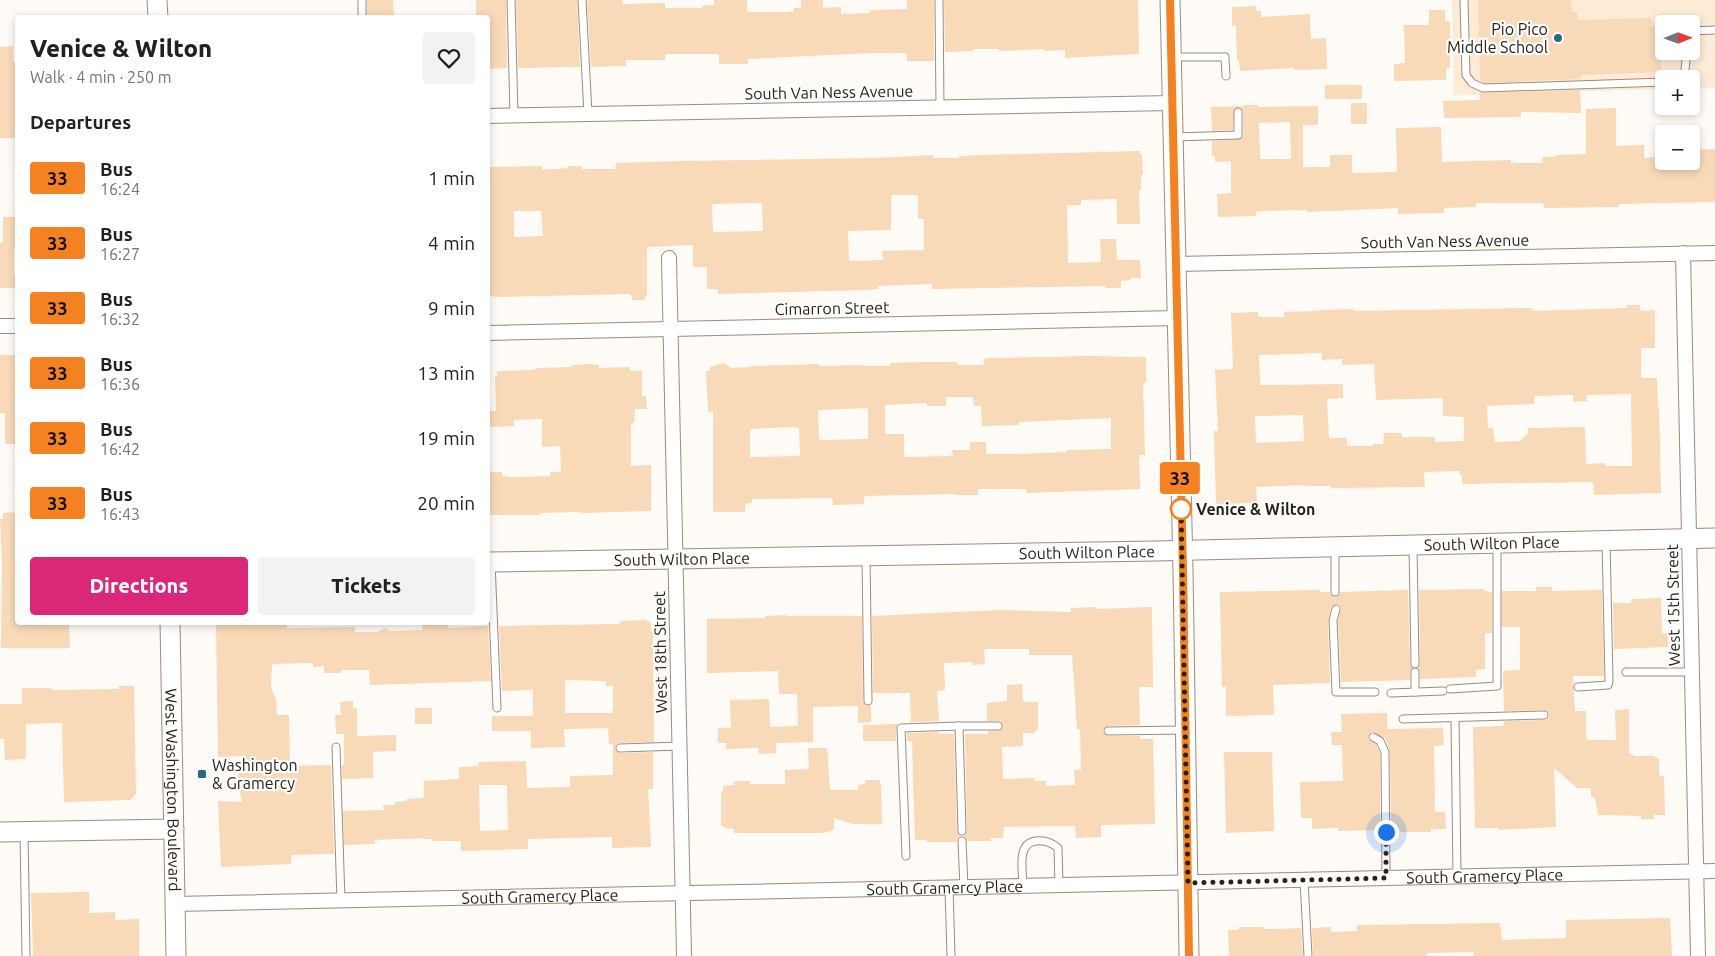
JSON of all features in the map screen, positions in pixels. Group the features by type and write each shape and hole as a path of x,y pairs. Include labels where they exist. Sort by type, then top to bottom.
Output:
{"street":[{"path":"157,0 158,15"},
{"path":"1170,0 1189,956"},
{"name":"South Van Ness Avenue","path":"490,116 1172,103"},
{"name":"West 15th Street","path":"1683,253 1698,956"},
{"name":"South Van Ness Avenue","path":"1176,264 1715,253"},
{"name":"West 18th Street","path":"669,258 684,956"},
{"name":"Cimarron Street","path":"490,333 1177,318"},
{"path":"0,326 15,326"},
{"name":"South Wilton Place","path":"490,562 1182,550 1715,538"},
{"name":"West Washington Boulevard","path":"170,625 176,956"},
{"path":"0,832 174,829"},
{"name":"South Gramercy Place","path":"175,904 1715,871"}],"lane":[{"path":"362,0 362,15"},
{"path":"511,0 514,115"},
{"path":"582,0 588,114"},
{"path":"939,0 940,107"},
{"path":"1464,0 1466,75 1472,83 1483,88 1655,82"},
{"path":"1700,31 1715,30"},
{"path":"1171,58 1225,57 1226,76"},
{"path":"1172,137 1238,135 1238,112"},
{"path":"1578,687 1608,685 1609,681 1606,541"},
{"path":"1450,689 1498,686 1498,543"},
{"path":"1413,545 1415,664"},
{"path":"1335,546 1335,592"},
{"path":"866,556 868,701"},
{"path":"490,562 497,708"},
{"path":"1336,609 1333,620 1336,692 1375,692"},
{"path":"1415,672 1415,692"},
{"path":"1626,672 1692,672"},
{"path":"1391,693 1442,691"},
{"path":"1402,719 1544,715"},
{"path":"1455,718 1458,877"},
{"path":"959,726 962,832"},
{"path":"906,856 901,728 998,726"},
{"path":"1108,731 1185,730"},
{"path":"1373,737 1380,741 1385,752 1386,878"},
{"path":"620,748 679,746"},
{"path":"336,747 341,901"},
{"path":"24,832 26,956"},
{"path":"1023,886 1022,857 1024,848 1030,841 1041,840 1052,842 1058,848 1059,885"},
{"path":"962,841 964,887"},
{"path":"1304,880 1308,956"},
{"path":"949,888 951,956"}],"shaded area":[{"name":"Pio Pico Middle School","path":"1452,0 1715,0 1715,88 1700,89 1700,70 1655,70 1655,89 1454,95"}],"building":[{"path":"367,0 393,0 394,15 367,15"},
{"path":"476,0 506,0 507,68 490,69 490,15 476,15"},
{"path":"516,0 577,0 580,67 518,68"},
{"path":"587,0 622,0 622,4 665,3 665,8 702,8 702,6 714,5 714,0 747,0 747,12 794,12 794,8 801,8 801,0 823,0 823,8 841,7 841,14 870,13 870,10 907,9 907,0 934,0 934,61 907,61 907,53 872,53 748,59 748,64 719,64 719,54 665,54 665,60 626,60 626,66 591,67"},
{"path":"944,0 1138,0 1139,54 1065,58 1065,50 999,51 999,49 973,49 973,51 945,52"},
{"path":"1478,0 1570,0 1572,12 1577,12 1578,20 1651,18 1651,26 1655,26 1655,60 1661,60 1661,70 1655,70 1655,72 1582,75 1580,79 1484,83 1480,81"},
{"path":"1256,6 1256,11 1261,11 1261,17 1310,14 1311,39 1326,38 1327,69 1294,70 1294,68 1240,71 1239,60 1237,60 1236,26 1232,26 1232,7"},
{"path":"1429,10 1445,10 1445,21 1450,21 1450,68 1446,68 1446,80 1394,81 1394,64 1405,63 1404,25 1429,25"},
{"path":"13,46 13,62 15,62 15,138 0,138 0,47"},
{"path":"1325,85 1362,85 1362,99 1325,99"},
{"path":"1580,90 1581,113 1521,112 1521,117 1444,118 1443,101 1480,100 1480,93"},
{"path":"1351,103 1367,103 1367,124 1351,124"},
{"path":"1244,105 1258,105 1258,107 1318,106 1318,125 1303,125 1303,167 1330,167 1330,155 1352,155 1352,173 1397,172 1396,128 1441,127 1442,162 1511,160 1511,163 1542,163 1543,157 1586,154 1586,109 1616,108 1616,146 1644,145 1644,158 1655,157 1655,170 1700,170 1700,150 1715,149 1715,202 1619,204 1619,207 1545,208 1543,203 1476,203 1476,207 1444,208 1444,213 1398,214 1398,208 1307,212 1307,210 1256,211 1256,216 1218,217 1217,194 1231,193 1231,161 1215,162 1215,155 1212,156 1212,141 1241,139 1243,135 1243,112 1240,107 1234,109 1233,130 1212,131 1211,107","holes":["1290,122 1291,159 1260,159 1259,123"]},
{"path":"1140,151 1140,154 1142,154 1143,175 1141,175 1141,190 1139,190 1140,224 1117,224 1117,199 1081,200 1081,205 1067,205 1068,263 1101,262 1100,239 1116,239 1117,260 1140,260 1141,278 1121,281 1121,288 1105,288 1105,286 932,289 932,284 878,286 878,289 867,290 718,294 718,289 707,289 707,267 693,267 693,245 647,247 647,294 644,300 632,300 631,294 490,296 490,167 542,166 542,170 582,166 582,169 616,169 616,163 876,158 933,155 933,158 959,158 959,156","holes":["892,195 918,195 918,219 924,219 924,250 882,251 883,260 849,261 848,231 891,230","762,203 763,231 713,232 712,204","514,211 541,211 543,236 514,237"]},
{"path":"3,217 15,217 15,288 0,288 0,243 3,243"},
{"path":"1627,305 1640,305 1640,311 1655,310 1655,348 1641,348 1641,378 1657,378 1661,493 1594,495 1593,482 1462,484 1460,471 1424,472 1425,487 1331,488 1331,486 1305,485 1256,487 1257,503 1216,504 1214,431 1218,431 1215,370 1233,369 1231,313 1258,312 1258,317 1284,317 1284,312 1353,309 1354,311 1532,308 1533,311 1627,308","holes":["1322,353 1322,360 1342,359 1342,365 1374,364 1376,400 1443,398 1443,416 1464,417 1464,441 1435,442 1435,437 1402,437 1401,433 1384,433 1383,444 1347,446 1347,438 1329,438 1327,399 1343,398 1343,384 1260,385 1259,355","1631,394 1632,466 1605,466 1605,463 1586,464 1585,427 1528,428 1528,434 1520,441 1495,442 1493,428 1488,428 1487,406 1534,404 1534,396 1573,395 1573,402 1587,401 1586,395","1303,415 1304,441 1256,443 1255,416"]},
{"path":"0,355 15,355 15,444 5,444 5,413 0,413"},
{"path":"1146,357 1146,383 1143,383 1145,455 1139,455 1140,489 1027,493 1026,489 978,489 978,495 864,496 864,504 833,505 832,498 752,499 752,503 745,504 745,512 713,512 713,411 708,412 706,371 710,371 710,367 724,363 731,368 819,364 819,366 890,366 890,363 921,362 957,362 957,365 984,365 984,359","holes":["946,397 973,397 974,406 981,406 982,426 1019,425 1019,422 1111,418 1111,449 986,454 986,442 970,442 970,450 952,450 953,456 904,457 904,434 885,434 885,405 927,403 927,406 946,406","868,408 868,439 819,440 818,410","799,428 800,456 750,457 750,429"]},
{"path":"572,365 599,365 599,368 630,367 630,371 642,371 642,396 646,396 647,409 635,409 634,423 631,423 631,466 651,465 651,511 490,515 490,472 502,472 502,476 513,477 550,476 550,472 561,472 560,446 542,447 542,419 514,420 514,426 490,427 490,411 496,411 495,376 497,376 497,371 572,367"},
{"path":"15,512 15,625 69,625 70,648 1,648 2,558 0,519 3,519 3,513"},
{"path":"1536,587 1552,587 1552,591 1602,590 1604,676 1573,676 1575,711 1586,711 1587,740 1616,740 1615,710 1629,709 1629,754 1659,758 1659,776 1664,776 1665,815 1654,815 1654,819 1641,819 1641,816 1598,815 1595,797 1591,797 1591,788 1577,788 1554,768 1556,827 1498,830 1498,828 1475,828 1473,727 1503,726 1504,721 1544,720 1549,717 1549,713 1544,710 1504,711 1503,671 1520,670 1520,627 1502,627 1502,591 1536,591"},
{"path":"1484,589 1484,591 1492,592 1492,633 1485,633 1485,669 1476,670 1476,677 1420,679 1418,668 1420,664 1419,590"},
{"path":"1320,590 1320,592 1330,592 1335,597 1340,592 1408,590 1410,664 1412,668 1410,680 1341,682 1338,621 1341,608 1335,604 1331,607 1328,620 1330,683 1273,685 1274,715 1226,716 1226,687 1222,687 1220,592"},
{"path":"1661,598 1662,633 1668,633 1668,647 1614,649 1613,603 1631,603 1632,599"},
{"path":"1096,607 1096,609 1152,607 1153,687 1139,687 1140,725 1108,726 1103,731 1108,736 1140,736 1140,739 1153,739 1155,824 1101,825 1101,837 1076,838 1075,826 1004,827 1003,838 991,838 991,841 967,841 963,836 967,831 965,734 988,734 988,731 1002,729 1003,726 1000,721 987,721 987,703 1007,701 1007,685 1022,684 1023,700 1025,702 1038,702 1038,730 1035,730 1035,733 1023,733 1023,746 1002,747 1003,779 1034,778 1034,781 1046,781 1046,786 1075,785 1074,770 1081,770 1080,729 1077,729 1072,655 1029,655 1029,649 984,649 985,664 972,665 972,662 944,663 945,690 937,691 939,721 911,722 910,693 873,693 872,616 999,610 1071,612 1071,608"},
{"path":"765,616 862,616 863,701 865,705 871,706 871,722 858,723 858,706 813,707 813,742 776,743 776,753 759,754 758,748 726,749 726,743 718,743 718,728 731,728 730,700 769,699 770,727 798,726 797,694 779,694 778,671 707,673 707,619 765,618"},
{"path":"647,620 647,622 651,622 651,632 653,632 654,742 620,743 615,748 620,753 653,752 653,789 648,789 651,847 612,848 612,837 528,839 528,849 461,851 461,841 433,841 433,839 423,838 374,840 375,844 344,845 343,811 384,810 383,805 395,805 395,802 407,801 406,799 424,798 424,781 459,779 459,767 479,766 478,762 526,761 527,788 570,787 570,776 613,775 613,744 609,744 608,728 564,729 565,747 531,748 531,731 492,731 492,716 533,716 533,690 502,691 499,626 617,624 621,623 621,621","holes":["565,680 606,681 606,686 613,686 613,713 565,713","479,785 507,785 508,830 480,831"]},
{"path":"216,625 287,625 287,628 355,627 355,632 377,632 385,628 391,631 422,630 422,625 448,625 448,628 488,626 491,681 370,685 369,670 341,670 341,673 324,673 324,666 313,667 311,663 272,664 271,688 276,700 277,715 289,715 290,766 331,765 334,854 291,855 291,864 221,867 218,801 242,802 237,778 246,756 218,757"},
{"path":"119,686 134,686 136,794 130,800 64,802 62,723 26,724 26,759 5,760 4,739 0,739 0,704 22,704 22,688 52,688 52,690 119,689"},
{"path":"353,701 353,708 357,708 357,736 396,735 396,751 373,752 373,778 342,779 344,734 336,734 335,715 341,715 340,702"},
{"path":"415,708 432,708 432,724 415,724"},
{"path":"1387,713 1387,729 1443,728 1444,745 1434,746 1435,812 1445,812 1446,829 1431,829 1431,832 1400,832 1400,830 1391,830 1390,752 1385,738 1372,732 1368,735 1368,739 1376,745 1380,753 1380,830 1338,831 1338,828 1312,829 1312,818 1301,818 1300,782 1343,781 1342,745 1332,745 1331,732 1342,732 1341,714"},
{"path":"898,724 896,728 896,741 863,741 863,725"},
{"path":"939,732 939,734 954,734 957,831 961,836 957,842 915,840 912,741 907,741 907,733"},
{"path":"808,748 827,748 830,790 858,790 858,785 866,783 865,780 879,780 881,783 882,824 853,824 834,818 834,829 821,833 734,833 734,829 721,826 721,792 723,792 723,786 734,785 734,781 750,781 750,784 785,784 785,770 809,769"},
{"path":"1224,752 1272,752 1274,831 1226,833"},
{"path":"89,892 89,913 115,912 115,920 139,919 139,956 33,956 31,893"},
{"path":"1670,918 1672,956 1474,956 1474,952 1427,953 1427,956 1313,956 1312,928 1331,927 1331,932 1357,931 1357,925 1500,923 1502,940 1566,938 1566,920"},
{"path":"1239,927 1263,927 1263,929 1301,928 1303,956 1229,956 1228,930 1239,930"}],"bus line":[{"name":"33","path":"1170,0 1183,570 1189,956"}],"place":[{"name":"Pio Pico Middle School","path":"1558,38"},
{"name":"Venice & Wilton","path":"1181,509"},
{"name":"Washington & Gramercy","path":"202,774"}],"route":[{"path":"1181,509 1181,506 1188,883 1386,878 1386,832"}]}
